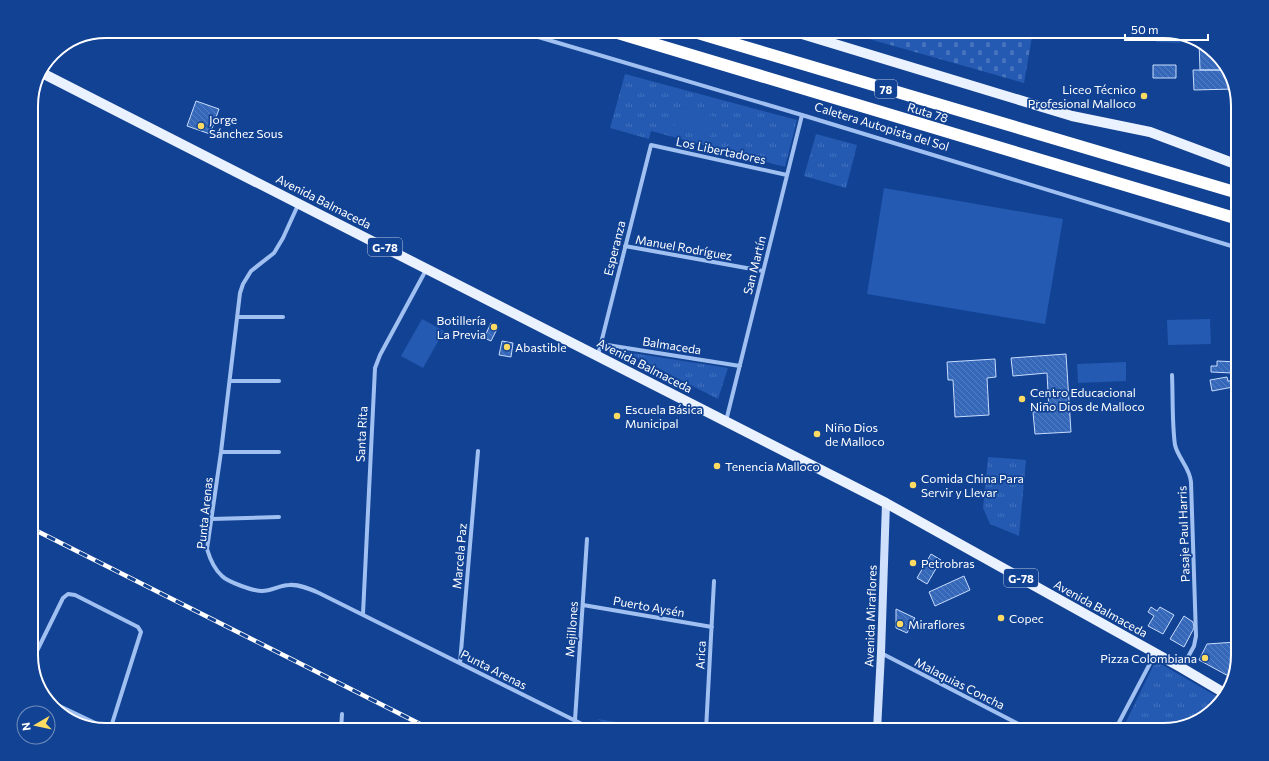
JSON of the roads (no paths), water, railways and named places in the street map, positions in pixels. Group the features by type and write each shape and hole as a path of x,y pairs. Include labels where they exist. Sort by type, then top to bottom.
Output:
{"highway":[{"name":"Ruta 78","path":"634,38 1231,217"},
{"name":"Ruta 78","path":"715,38 1231,191"}],"main road":[{"path":"815,38 1072,116 1150,132 1231,162"},
{"name":"Avenida Balmaceda","path":"46,75 886,503 1221,691"},
{"name":"Avenida Miraflores","path":"877,723 886,503"}],"street":[{"name":"Caletera Autopista del Sol","path":"542,38 802,115 1231,246"},
{"name":"San Martín","path":"726,421 802,115"},
{"name":"Los Libertadores","path":"651,145 787,175"},
{"name":"Esperanza","path":"598,356 651,145"},
{"name":"Punta Arenas","path":"299,203 283,238 274,253 251,271 243,284 240,293 221,452 207,549 210,561 222,576 248,589 262,591 276,589 289,584 303,586 363,614 581,723"},
{"name":"Manuel Rodríguez","path":"625,246 763,271"},
{"name":"Santa Rita","path":"363,614 375,368 380,355 427,268"},
{"path":"237,317 283,317"},
{"name":"Balmaceda","path":"600,344 740,366"},
{"name":"Pasaje Paul Harris","path":"1172,375 1176,445 1190,474 1191,482 1196,636 1194,646 1182,668"},
{"path":"230,381 279,380"},
{"name":"Marcela Paz","path":"460,663 478,451"},
{"path":"221,452 279,452"},
{"path":"211,519 279,517"},
{"name":"Mejillones","path":"575,720 587,539"},
{"name":"Arica","path":"706,723 714,581"},
{"path":"38,649 63,598 68,594 75,595 136,625 140,629 140,635 112,723"},
{"name":"Puerto Aysén","path":"583,605 712,627"},
{"name":"Malaquias Concha","path":"881,653 1016,723"},
{"path":"1119,723 1155,653"},
{"path":"64,708 92,721"},
{"path":"342,714 342,723"}],"railway":[{"path":"38,532 418,723"}],"place":[{"name":"Liceo Técnico Profesional Malloco","path":"1144,96"},
{"name":"Jorge Sánchez Sous","path":"201,126"},
{"name":"Botillería La Previa","path":"494,327"},
{"name":"Abastible","path":"507,347"},
{"name":"Centro Educacional Niño Dios de Malloco","path":"1022,399"},
{"name":"Escuela Básica Municipal","path":"617,416"},
{"name":"Niño Dios de Malloco","path":"817,434"},
{"name":"Tenencia Malloco","path":"717,466"},
{"name":"Comida China Para Servir y Llevar","path":"913,485"},
{"name":"Petrobras","path":"913,563"},
{"name":"Copec","path":"1001,618"},
{"name":"Miraflores","path":"900,624"},
{"name":"Pizza Colombiana","path":"1205,658"}]}
